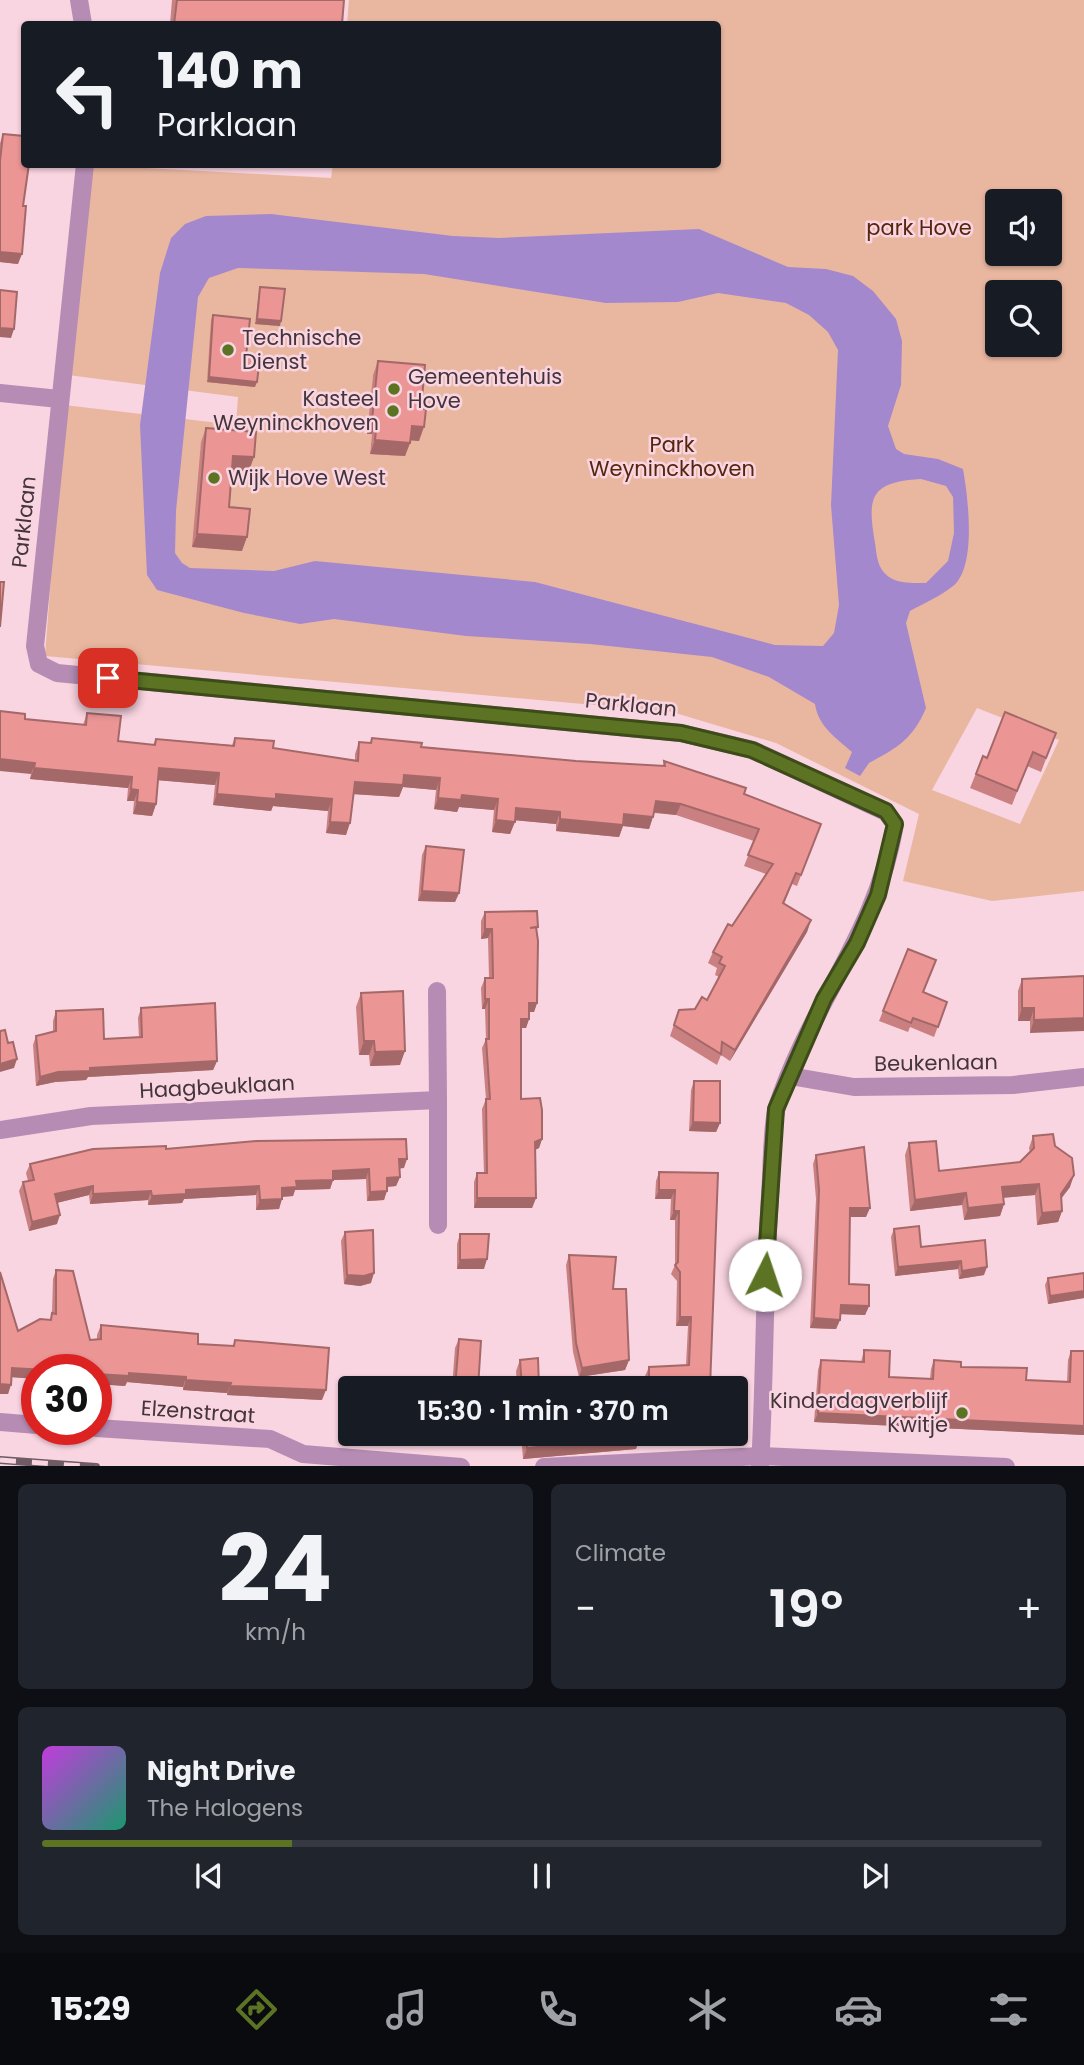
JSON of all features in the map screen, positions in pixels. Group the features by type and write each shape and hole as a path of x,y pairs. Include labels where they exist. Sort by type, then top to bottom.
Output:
{"street":[{"path":"79,0 82,21"},
{"path":"0,393 59,399 85,168"},
{"name":"Parklaan","path":"59,399 35,646 39,664 57,673 681,733 752,750 886,811 895,824 878,895 857,943 824,999 776,1109 764,1297 760,1461"},
{"path":"437,991 439,1225"},
{"name":"Beukenlaan","path":"790,1076 854,1087 1013,1084 1084,1077"},
{"name":"Haagbeuklaan","path":"0,1130 91,1116 438,1100"},
{"path":"0,1422 21,1424"},
{"name":"Elzenstraat","path":"112,1429 270,1439 303,1454 461,1466"},
{"path":"544,1466 760,1461 1006,1466"}],"green space":[{"name":"Park Weyninckhoven","path":"349,0 1084,0 1084,891 992,901 903,881 919,814 776,743 672,712 45,656 64,405 236,425 238,397 68,375 92,168 147,168 331,178 332,168 721,168 721,21 347,21","holes":["373,375 405,456 370,453 372,434 364,433 365,420 374,420 371,397","977,708 1059,740 1020,824 932,790"]}],"shaded area":[{"path":"271,214 453,236 499,238 699,229 788,267 826,269 853,276 873,291 896,319 902,341 901,385 888,426 896,449 904,454 938,459 963,469 965,481 969,531 961,577 948,590 910,611 906,623 926,708 916,728 896,747 869,763 860,776 845,768 852,752 824,725 815,704 769,677 712,657 590,644 466,636 334,619 300,624 244,613 157,590 147,575 140,425 160,273 171,238 185,224 206,216","holes":["238,268 424,274 606,303 678,302 718,293 786,303 809,315 828,332 838,350 831,505 839,605 834,633 823,646 775,645 535,582 315,561 274,571 190,568 182,563 175,553 176,511 198,297 209,278","921,479 946,486 953,497 954,533 948,561 926,583 902,582 889,577 878,562 873,503 882,488"]}],"building":[{"path":"177,0 344,0 342,21 174,21"},
{"path":"3,134 21,136 21,168 28,168 23,206 26,206 22,254 0,252 0,161"},
{"path":"260,287 285,289 281,321 257,319"},
{"path":"0,290 17,292 14,329 0,328"},
{"name":"Technische Dienst","path":"213,315 250,319 246,356 260,357 257,382 209,377"},
{"name":"Kasteel Weyninckhoven","path":"378,361 425,365 421,409 426,409 424,427 412,426 410,443 375,440 377,420 372,420"},
{"path":"206,428 256,432 254,457 233,456 229,507 250,509 247,537 197,534"},
{"path":"0,582 4,582 0,627"},
{"path":"0,711 25,714 25,719 86,725 87,713 121,716 118,741 155,745 156,739 234,746 235,738 274,741 273,748 358,761 359,742 371,743 372,738 422,743 421,747 576,761 665,766 664,761 746,788 744,794 821,824 801,875 796,873 783,903 811,920 735,1050 722,1042 721,1054 674,1025 679,1010 695,1009 702,997 707,1000 725,966 719,963 722,957 713,952 728,924 732,926 773,864 748,855 759,829 681,804 656,801 653,817 624,814 623,825 560,819 560,812 516,808 515,822 496,820 498,799 462,795 461,800 438,798 440,778 404,775 403,785 355,782 350,823 330,822 332,799 276,794 276,799 217,794 219,773 159,768 156,804 137,802 138,790 131,789 132,777 34,768 35,763 0,759"},
{"path":"1005,712 1056,733 1046,758 1033,752 1017,791 976,774 983,756 987,758"},
{"path":"426,846 464,850 459,893 422,891"},
{"path":"537,911 537,1003 529,1003 529,1019 521,1019 521,1099 540,1098 542,1110 542,1139 535,1142 536,1198 477,1198 477,1173 487,1173 486,1099 490,1099 486,1039 489,1039 489,999 485,999 485,978 493,978 492,929 485,929 485,912"},
{"path":"908,949 936,960 923,992 947,1002 938,1027 913,1018 911,1023 883,1011"},
{"path":"1084,976 1084,1018 1034,1020 1034,1008 1022,1008 1022,979"},
{"path":"403,991 405,1051 375,1052 374,1041 364,1041 361,993"},
{"path":"215,1003 217,1061 90,1068 90,1071 58,1072 40,1077 36,1036 56,1031 56,1011 103,1009 104,1039 142,1037 141,1008"},
{"path":"5,1030 8,1043 13,1042 17,1059 0,1064 0,1031"},
{"path":"694,1081 720,1081 720,1123 693,1122"},
{"path":"1053,1134 1055,1146 1072,1158 1074,1175 1061,1194 1062,1211 1042,1213 1039,1184 1002,1187 1004,1204 968,1208 966,1193 915,1200 909,1143 936,1141 939,1171 1020,1162 1034,1148 1033,1136"},
{"path":"406,1139 407,1159 399,1159 400,1177 387,1178 387,1191 370,1192 369,1169 333,1171 333,1180 296,1181 297,1187 282,1188 282,1199 260,1200 259,1186 186,1190 186,1194 152,1196 151,1191 93,1194 93,1186 55,1194 60,1215 32,1222 23,1182 34,1180 30,1164 93,1149 166,1146 166,1149 257,1141"},
{"path":"864,1147 870,1208 850,1208 849,1284 869,1285 869,1306 841,1305 840,1320 814,1318 819,1190 816,1155"},
{"path":"659,1172 718,1173 710,1376 649,1376 649,1367 689,1365 691,1317 680,1317 680,1272 675,1265 678,1262 679,1211 674,1211 675,1190 659,1190"},
{"path":"919,1226 921,1247 985,1240 987,1267 962,1271 961,1261 898,1267 894,1229"},
{"path":"373,1230 374,1273 364,1276 347,1275 345,1232"},
{"path":"460,1234 489,1234 487,1259 460,1260"},
{"path":"569,1255 616,1257 613,1289 626,1289 629,1360 582,1368 576,1343"},
{"path":"56,1270 73,1271 90,1340 101,1339 101,1325 198,1334 198,1344 234,1346 235,1340 329,1348 326,1390 230,1386 231,1383 186,1380 186,1377 129,1373 129,1376 112,1375 112,1354 21,1354 21,1369 12,1368 11,1385 0,1384 0,1272 18,1331 40,1319 51,1320 52,1313 56,1314"},
{"path":"1084,1273 1084,1291 1050,1296 1048,1278"},
{"path":"459,1339 481,1341 479,1376 456,1376"},
{"path":"864,1350 890,1351 889,1377 933,1379 934,1360 961,1362 961,1367 1027,1368 1026,1380 1070,1382 1071,1351 1084,1351 1084,1426 818,1413 821,1360 864,1362"},
{"path":"538,1358 539,1376 521,1376 520,1360"}],"railway":[{"path":"0,1460 82,1466"}],"place":[{"name":"Technische Dienst","path":"228,350"},
{"name":"Gemeentehuis Hove","path":"394,389"},
{"name":"Kasteel Weyninckhoven","path":"393,411"},
{"name":"Wijk Hove West","path":"214,478"},
{"name":"Kinderdagverblijf Kwitje","path":"962,1413"}],"route":[{"path":"108,678 681,733 752,750 886,811 895,824 878,895 857,943 824,999 776,1109 765,1275"}],"park label":[{"name":"park Hove","path":"919,228"}]}
